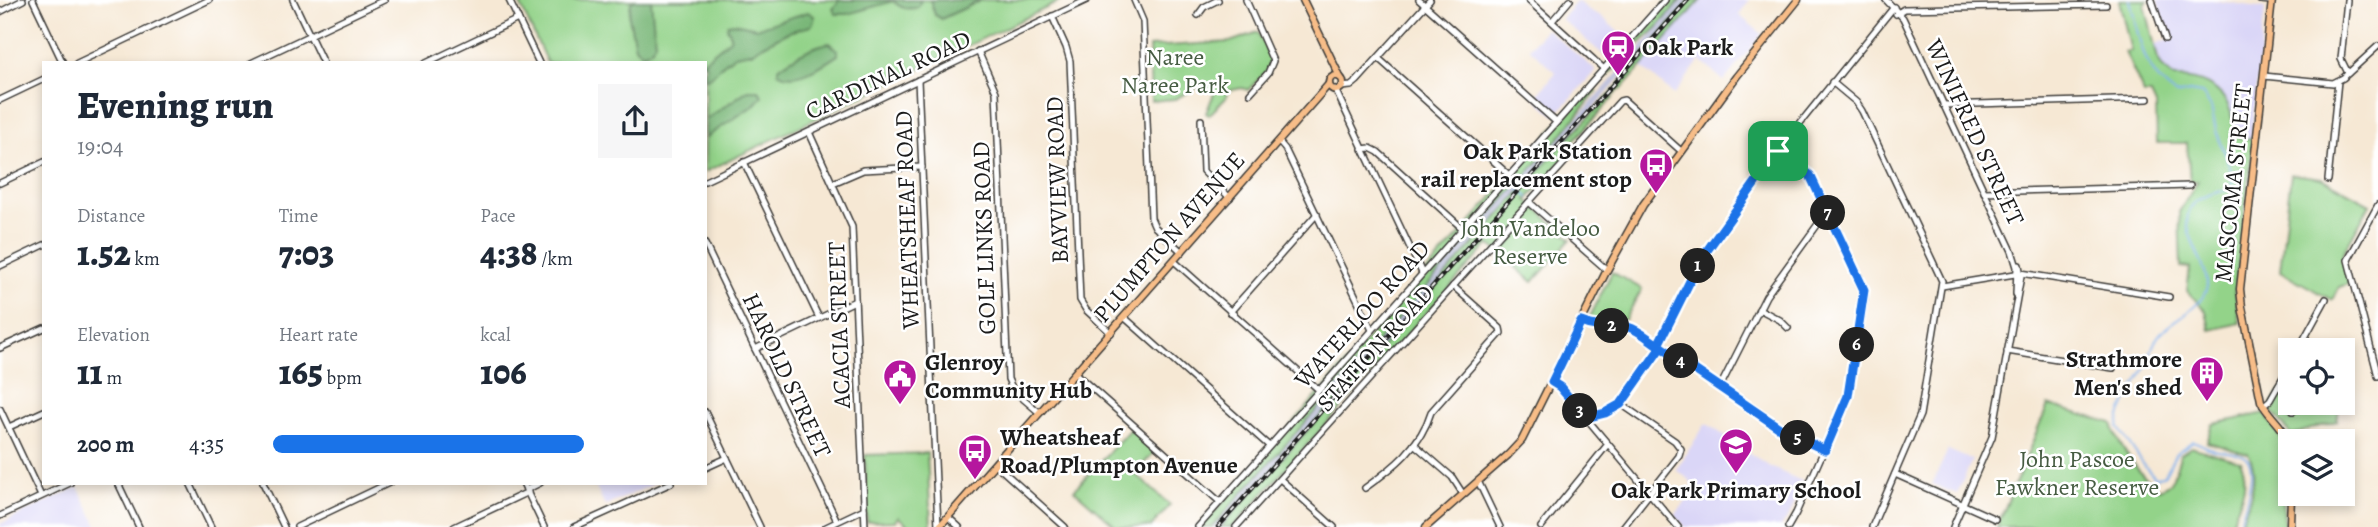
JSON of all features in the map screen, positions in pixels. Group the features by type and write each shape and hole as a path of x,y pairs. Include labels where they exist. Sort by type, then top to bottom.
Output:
{"main road":[{"path":"1303,0 1331,59 1336,84"},
{"path":"1426,527 1521,442 1607,270 1643,205 1736,77 1798,0"},
{"name":"MASCOMA STREET","path":"2272,1 2241,289 2242,307 2263,406 2284,432 2290,446 2290,527"},
{"name":"PLUMPTON AVENUE","path":"938,527 1279,142 1318,99 1336,84"}],"street":[{"path":"0,12 23,0"},
{"path":"34,0 62,61"},
{"path":"81,61 209,0"},
{"path":"293,0 322,61"},
{"path":"255,61 384,0"},
{"path":"509,0 538,61"},
{"name":"CARDINAL ROAD","path":"707,180 1087,0"},
{"path":"1134,0 1143,21 1151,218 1155,227 1182,252"},
{"path":"1198,15 1204,7 1218,0"},
{"path":"1246,0 1273,61 1268,73 1250,93"},
{"path":"1419,0 1428,3 1556,122"},
{"path":"1528,0 1604,69"},
{"path":"1552,21 1570,0"},
{"name":"WATERLOO ROAD","path":"1198,527 1665,0"},
{"name":"WINIFRED STREET","path":"1884,0 1895,10 1906,27 2019,263 2019,274"},
{"path":"2152,0 2165,39"},
{"path":"2260,0 2272,1"},
{"path":"2347,0 2341,60 2348,73"},
{"path":"1422,273 1340,102 1336,84 1350,86 1357,81 1428,3"},
{"path":"1586,418 1605,413 1621,404 1660,346 1701,259 1778,151 1832,82 1895,10 2106,5"},
{"name":"BAYVIEW ROAD","path":"1052,16 1070,61 1080,300 1086,310 1111,333"},
{"path":"430,61 518,19"},
{"path":"2264,76 2329,83 2338,81 2378,46"},
{"name":"GOLF LINKS ROAD","path":"978,51 996,92 1008,379 1013,390 1040,413"},
{"path":"1378,58 1509,175"},
{"path":"0,100 42,80"},
{"name":"WHEATSHEAF ROAD","path":"918,80 938,527"},
{"path":"2328,180 2338,81"},
{"path":"1832,82 1856,102 1862,111 1940,275 1942,286 1920,415 1872,527"},
{"path":"1942,105 2148,99"},
{"name":"STATION ROAD","path":"1236,527 1616,105 1624,100 1681,151"},
{"path":"1201,120 1203,172 1230,198"},
{"name":"ACACIA STREET","path":"808,132 852,224 865,527"},
{"path":"1279,142 1285,149 1372,330"},
{"path":"1362,149 1370,148 1378,152 1462,228"},
{"path":"1778,151 1810,175 1863,285 1865,296 1848,396 1794,519 1788,527"},
{"path":"744,162 819,318"},
{"path":"0,183 42,163"},
{"path":"833,183 863,170 922,167"},
{"path":"1984,192 2190,186"},
{"path":"1529,202 1607,270"},
{"path":"2378,205 2348,260 2378,376"},
{"path":"1230,312 1317,214"},
{"path":"1720,387 1773,285 1818,225 1829,215"},
{"path":"0,265 42,246"},
{"name":"HAROLD STREET","path":"707,248 837,521"},
{"path":"1174,261 1319,390"},
{"path":"1942,286 2019,274 2169,297"},
{"path":"1954,527 1992,437 2019,274"},
{"path":"1365,488 1396,466 1427,428 1431,412 1501,332 1495,323 1454,286"},
{"path":"2305,338 2326,299"},
{"path":"755,349 855,301"},
{"path":"1759,309 1780,320 1788,328"},
{"path":"1124,317 1268,445"},
{"path":"1581,322 1595,328 1618,325 1632,328 1784,431 1825,450"},
{"path":"0,348 42,329"},
{"path":"2007,351 2113,368"},
{"path":"1075,373 1220,502"},
{"path":"1552,382 1560,387 1678,527"},
{"path":"2263,406 2278,386"},
{"path":"1621,404 1675,441 1681,449 1679,456 1623,527"},
{"path":"0,409 41,496"},
{"path":"9,427 42,412"},
{"path":"707,416 760,527"},
{"path":"1414,443 1452,477 1463,494"},
{"path":"1541,527 1608,444"},
{"path":"707,467 727,458"},
{"path":"995,464 1065,527"},
{"path":"1895,476 1995,519"},
{"path":"1280,479 1334,527"},
{"path":"1478,481 1500,527"},
{"path":"0,516 66,485"},
{"path":"119,485 139,527"},
{"path":"191,485 211,527"},
{"path":"264,485 284,527"},
{"path":"297,527 385,485"},
{"path":"524,485 544,527"},
{"path":"454,527 537,485"},
{"path":"574,527 667,485"},
{"path":"825,527 864,509"},
{"path":"948,517 959,527"}],"shaded area":[{"path":"1681,0 1690,0 1221,527 1212,527 1657,29"},
{"path":"1701,0 1749,0 1739,15 1762,34 1724,81 1700,60 1674,95 1642,67"},
{"path":"2157,0 2212,0 2265,8 2251,138 2239,137 2234,129 2229,108 2178,77 2174,78 2162,67 2155,44 2170,39"},
{"path":"1577,1 1601,16 1624,37 1606,57 1561,19"},
{"path":"1546,29 1596,70 1555,116 1535,98 1556,72 1529,48"},
{"name":"Oak Park Primary School","path":"1706,423 1770,467 1804,482 1789,516 1781,527 1685,527 1675,515 1694,492 1690,480 1676,470"},
{"path":"1948,450 1972,460 1957,494 1932,484"},
{"path":"595,485 652,485 605,506"},
{"path":"78,487 98,527 0,527 0,524"}],"green space":[{"path":"518,0 1063,0 707,171 707,61 546,61"},
{"path":"651,0 655,42 651,50 643,54 635,47 629,17 631,2"},
{"path":"839,0 921,0 915,8 902,7 893,1 848,14 836,14 833,9"},
{"path":"930,0 982,0 941,19 935,15"},
{"path":"1668,0 1681,0 1657,28 1633,49 1623,64 1595,87 1593,85 1649,25"},
{"path":"1690,0 1701,0 1614,95 1612,93"},
{"path":"2119,0 2148,0 2145,5 2162,67 2174,78 2200,81 2215,89 2230,110 2239,137 2254,139 2235,290 2240,323 2210,330 2206,311 2187,291 2190,268 2181,267 2179,212 2198,181 2190,181 2187,143 2157,143 2156,105 2151,94 2144,94 2125,52 2131,51"},
{"path":"808,12 814,16 811,26 788,32 751,52 735,55 707,78 707,61 703,61 730,39 728,24 757,28"},
{"name":"Naree Naree Park","path":"1258,32 1271,60 1266,72 1248,90 1242,88 1227,91 1226,98 1209,115 1206,113 1215,91 1198,87 1175,99 1151,101 1149,47 1230,42"},
{"path":"830,43 838,51 838,55 817,68 792,76 778,72 778,68 802,53"},
{"path":"1593,88 1597,91 1560,137 1212,527 1201,527 1560,121"},
{"path":"748,90 759,90 762,96 754,105 707,137 707,119"},
{"name":"John Vandeloo Reserve","path":"1610,95 1613,98 1570,145 1573,149 1527,200 1571,239 1533,282 1489,244 1233,527 1221,527 1561,146"},
{"path":"2291,174 2322,178 2370,204 2342,255 2348,284 2339,287 2332,300 2280,271"},
{"path":"1612,272 1642,289 1624,321 1595,322 1589,319"},
{"path":"2278,395 2278,415 2338,415 2337,421 2311,429 2286,429 2271,409 2271,404"},
{"name":"John Pascoe Fawkner Reserve","path":"2048,405 2112,423 2118,440 2130,459 2159,489 2171,483 2181,454 2191,447 2240,461 2244,486 2230,527 1997,527"},
{"path":"2265,413 2278,434 2278,506 2284,506 2284,527 2239,527 2252,491 2252,463 2248,454 2207,442 2213,424"},
{"path":"1130,429 1155,451 1135,474 1170,505 1151,527 1116,527 1074,490"},
{"path":"927,453 931,526 910,527 898,517 895,521 867,522 865,455"}],"waterway":[{"path":"2130,0 2140,41 2155,75 2176,95 2189,92 2202,94 2211,107 2233,181 2227,191 2202,198 2191,207 2187,217 2188,230 2204,268 2206,290 2192,309 2157,337 2147,364 2126,402 2118,427 2155,477 2164,476 2176,453 2193,441 2246,458 2250,463 2250,481 2237,527"},
{"path":"1509,180 1515,186"},
{"path":"1521,191 1528,197"}],"railway":[{"path":"1218,527 1688,0"}],"place":[{"name":"Oak Park","path":"1618,77"},
{"name":"Oak Park Station rail replacement stop","path":"1656,195"},
{"name":"Strathmore Men's shed","path":"2207,403"},
{"name":"Glenroy Community Hub","path":"900,406"},
{"name":"Oak Park Primary School","path":"1736,475"},
{"name":"Wheatsheaf Road/Plumpton Avenue","path":"975,481"}],"route":[{"path":"1778,151 1810,175 1863,285 1865,296 1848,396 1825,450 1784,431 1661,347 1621,404 1605,413 1586,418 1560,387 1552,382 1581,322 1595,328 1618,325 1632,328 1658,345 1701,259 1778,151"}]}
